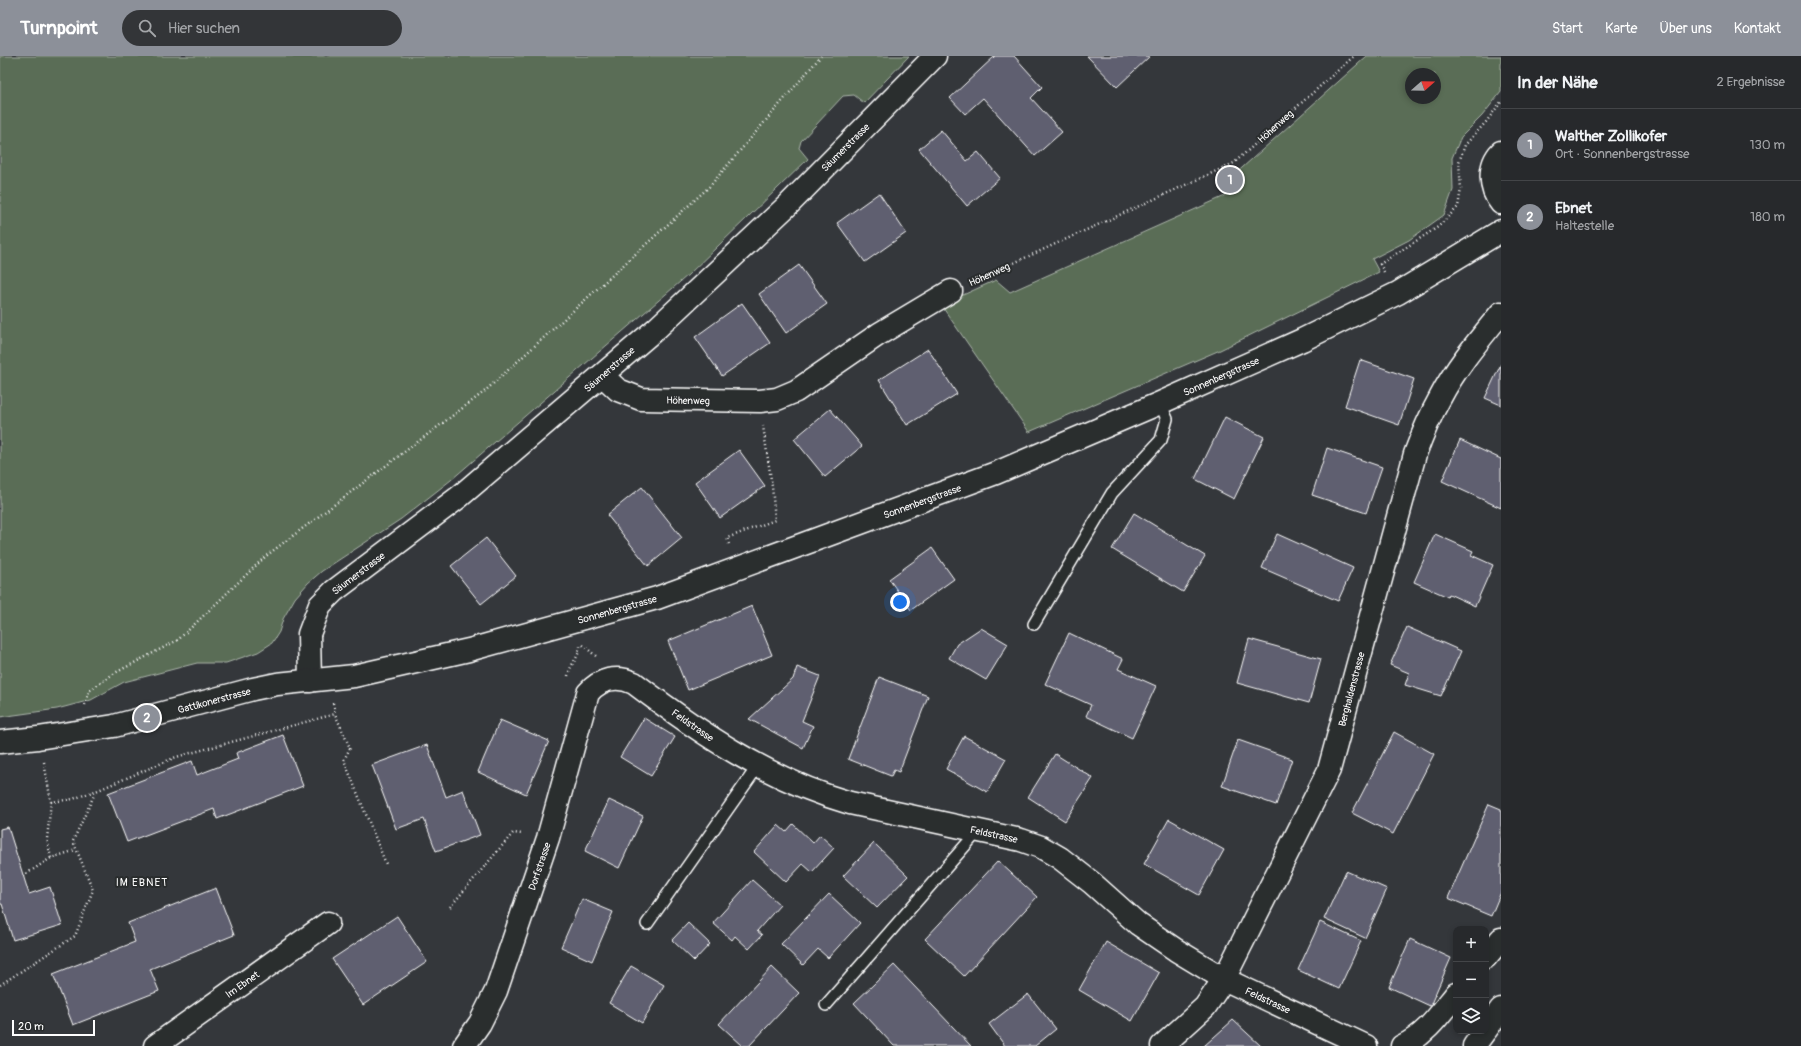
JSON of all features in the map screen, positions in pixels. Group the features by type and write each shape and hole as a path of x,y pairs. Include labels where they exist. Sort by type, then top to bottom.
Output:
{"street":[{"name":"Säumerstrasse","path":"310,681 309,634 320,605 347,580 412,534 459,497 657,328 789,204 935,56"},
{"path":"1501,152 1495,159 1492,173 1493,189 1501,203"},
{"name":"Sonnenbergstrasse","path":"310,681 354,676 469,650 657,598 996,473 1302,340 1398,293 1501,232"},
{"name":"Höhenweg","path":"602,375 618,390 641,399 760,401 778,399 796,391 879,334 951,291"},
{"name":"Berghaldenstrasse","path":"1162,1046 1205,1007 1224,979 1329,770 1415,454 1425,427 1439,398 1453,376 1501,313"},
{"name":"Feldstrasse","path":"600,682 613,678 628,680 634,683 713,740 758,766 794,784 826,796 1021,840 1041,847 1060,858 1092,883 1138,924 1176,950 1224,979 1366,1046"},
{"name":"Gattikonerstrasse","path":"0,742 38,738 114,726 253,689 277,684 310,681"},
{"name":"Dorfstrasse","path":"464,1046 480,1023 496,991 548,838 588,693 600,682"},
{"name":"Im Ebnet","path":"155,1046 328,923"},
{"path":"1489,953 1501,939"},
{"path":"1402,1046 1413,1041 1429,1028 1453,998"},
{"path":"1489,1026 1501,1009"},
{"path":"1474,1046 1483,1034"}],"lane":[{"path":"1034,624 1112,493 1161,440 1167,419 1160,403"},
{"path":"647,924 758,766"},
{"path":"826,1005 978,831"}],"path":[{"path":"85,706 88,691 113,674 178,640 266,556 484,392 709,186 821,56"},
{"name":"Höhenweg","path":"951,291 1234,162 1354,56"},
{"path":"1385,276 1380,264 1438,227 1458,207 1461,189 1459,162 1465,145 1486,122 1501,102"},
{"path":"731,550 727,538 775,520 772,486 760,401"},
{"path":"51,802 73,799 96,791 176,757 335,714 350,748 344,760 386,864"},
{"path":"43,755 51,802 47,839 51,858"},
{"path":"0,985 75,936 93,890 72,841 96,791"},
{"path":"450,907 513,833 548,838"},
{"path":"23,876 51,858 76,850"}],"green space":[{"path":"0,56 909,56 864,103 854,95 843,96 801,141 799,148 808,159 688,275 451,480 401,519 322,571 308,583 295,598 283,619 279,632 272,643 258,652 226,663 197,663 124,682 91,700 57,709 0,717"},
{"path":"1367,56 1501,56 1501,92 1482,116 1461,137 1452,158 1453,190 1444,215 1409,240 1372,259 1379,272 1220,350 1029,432 941,305 996,280 1010,292 1225,196 1233,176"}],"building":[{"path":"995,56 1014,56 1042,87 1031,98 1062,132 1035,156 983,98 965,114 950,98"},
{"path":"1087,56 1150,56 1117,87"},
{"path":"941,130 967,161 978,152 1000,178 967,206 919,149"},
{"path":"879,193 906,233 865,262 837,223"},
{"path":"799,265 827,304 786,333 759,294"},
{"path":"742,303 770,343 722,376 695,337"},
{"path":"928,349 957,394 907,425 879,380"},
{"path":"1360,360 1414,379 1399,425 1345,406"},
{"path":"1501,364 1501,405 1485,398"},
{"path":"830,409 862,446 825,477 794,439"},
{"path":"1225,417 1264,437 1234,499 1195,479"},
{"path":"1460,440 1501,459 1501,508 1442,481"},
{"path":"1327,448 1382,467 1366,513 1312,495"},
{"path":"739,450 765,486 720,518 695,482"},
{"path":"642,487 682,538 648,566 607,515"},
{"path":"1134,513 1205,556 1183,592 1112,549"},
{"path":"1277,534 1353,568 1338,601 1262,568"},
{"path":"1435,534 1473,551 1471,555 1493,565 1475,606 1449,594 1448,597 1414,582"},
{"path":"486,538 516,576 481,604 451,566"},
{"path":"932,548 954,579 911,610 889,579"},
{"path":"752,606 772,655 688,690 668,641"},
{"path":"1407,627 1461,651 1441,696 1405,685 1409,673 1390,665"},
{"path":"981,628 1008,644 986,680 949,658 957,644"},
{"path":"1069,633 1123,659 1118,669 1156,686 1132,738 1086,716 1091,705 1045,684"},
{"path":"1249,639 1321,659 1309,703 1237,683"},
{"path":"797,667 820,676 802,721 813,726 803,748 749,719 793,679"},
{"path":"879,677 928,696 899,772 894,770 891,776 848,759"},
{"path":"644,718 675,737 651,776 620,757"},
{"path":"500,720 549,741 526,794 478,772"},
{"path":"1394,732 1434,754 1393,834 1352,813"},
{"path":"283,735 303,786 217,819 214,809 127,842 108,793 192,761 197,775 238,759 236,753"},
{"path":"964,736 1006,759 987,792 946,769"},
{"path":"1238,740 1292,759 1276,805 1222,786"},
{"path":"427,745 446,797 463,790 480,835 436,851 424,819 396,829 372,765"},
{"path":"1055,754 1093,778 1065,821 1028,797"},
{"path":"609,800 643,816 619,868 585,851"},
{"path":"1489,804 1501,809 1501,892 1491,916 1448,898"},
{"path":"1169,819 1224,850 1199,895 1144,864"},
{"path":"793,824 813,843 820,835 834,848 812,872 803,864 786,882 754,852 778,825 786,832"},
{"path":"8,827 29,894 50,887 62,925 13,940 2,904 0,904 0,829"},
{"path":"874,843 908,876 877,908 843,876"},
{"path":"998,861 1037,897 964,976 925,939"},
{"path":"1346,871 1387,889 1365,938 1324,919"},
{"path":"752,880 780,905 757,931 762,935 749,949 735,936 732,940 713,923"},
{"path":"216,888 234,935 150,969 159,991 73,1025 53,974 135,942 128,923"},
{"path":"829,894 860,923 828,958 818,949 803,965 781,944"},
{"path":"582,899 613,912 592,961 561,947"},
{"path":"397,916 427,962 363,1005 332,959"},
{"path":"1320,922 1361,941 1339,989 1298,970"},
{"path":"688,923 710,944 694,961 672,940"},
{"path":"1410,939 1451,958 1430,1006 1389,987"},
{"path":"1106,942 1159,973 1132,1021 1079,990"},
{"path":"894,965 971,1046 894,1046 854,1003"},
{"path":"631,966 664,985 642,1023 609,1003"},
{"path":"772,967 799,993 749,1046 743,1046 719,1024"},
{"path":"1028,994 1056,1029 1035,1046 1005,1046 989,1024"},
{"path":"1233,1020 1261,1046 1204,1046"}],"place":[{"name":"Walther Zollikofer","path":"1230,180"},
{"name":"Ebnet","path":"147,718"}],"district":[{"name":"IM EBNET","path":"142,882"}]}
